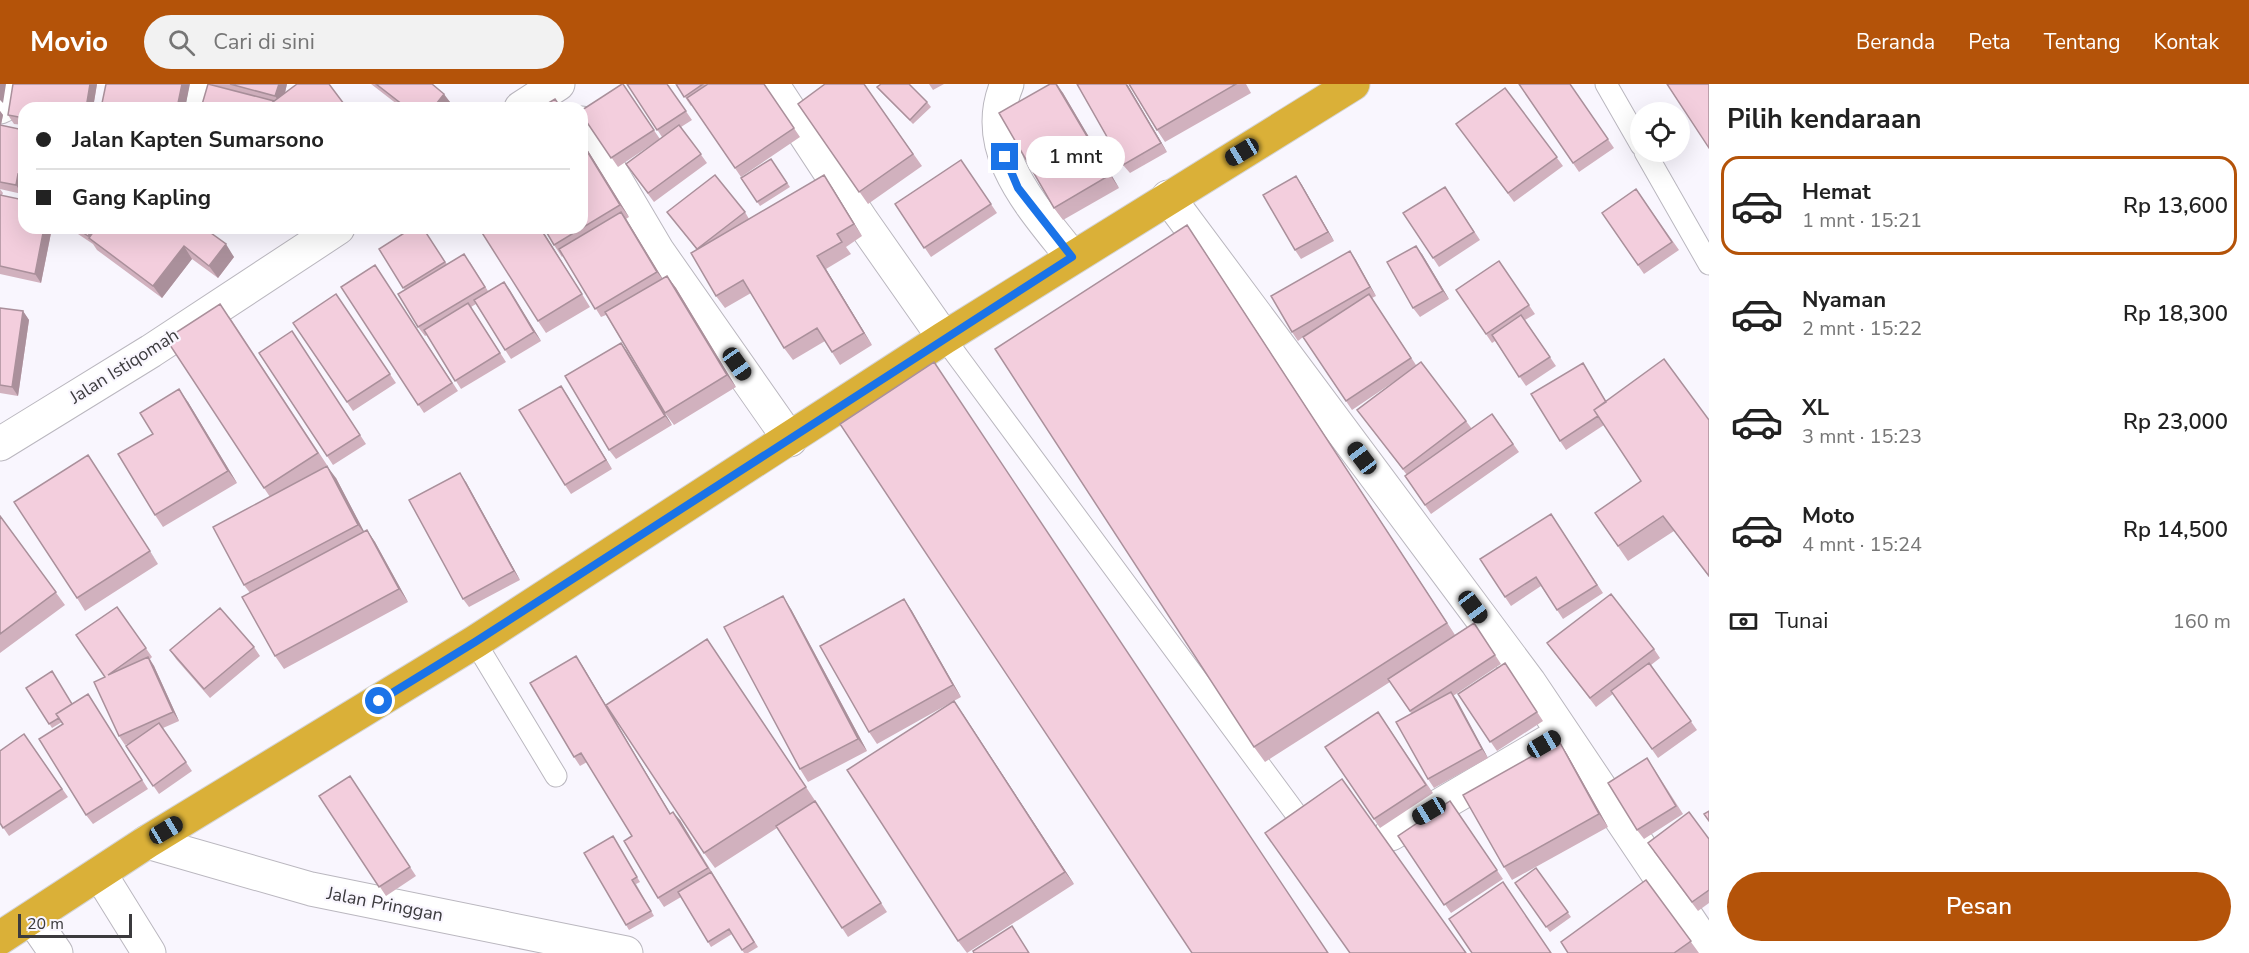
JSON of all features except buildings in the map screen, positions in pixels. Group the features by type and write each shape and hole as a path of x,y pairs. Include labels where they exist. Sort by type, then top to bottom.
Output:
{"highway":[{"path":"0,938 147,842 475,642 1072,257 1353,84"}],"street":[{"path":"0,107 6,105 13,96 15,84"},
{"path":"203,102 206,84"},
{"path":"530,102 559,84 570,102"},
{"path":"772,84 862,221 944,338"},
{"path":"1007,84 999,109 1005,157 1018,188 1072,257"},
{"path":"588,133 657,250 790,440"},
{"path":"1168,197 1529,682 1709,950"},
{"name":"Jalan Istiqomah","path":"0,444 151,351 329,234"},
{"path":"1391,834 1563,733"},
{"name":"Jalan Pringgan","path":"147,842 311,889 626,953"},
{"path":"100,874 136,949"},
{"path":"32,918 56,953"}],"lane":[{"path":"1606,84 1630,126"},
{"path":"1651,162 1709,264"},
{"path":"944,338 1299,818"},
{"path":"475,642 556,776"}],"route":[{"path":"379,701 475,642 1072,257 1018,188 1005,157"}]}
